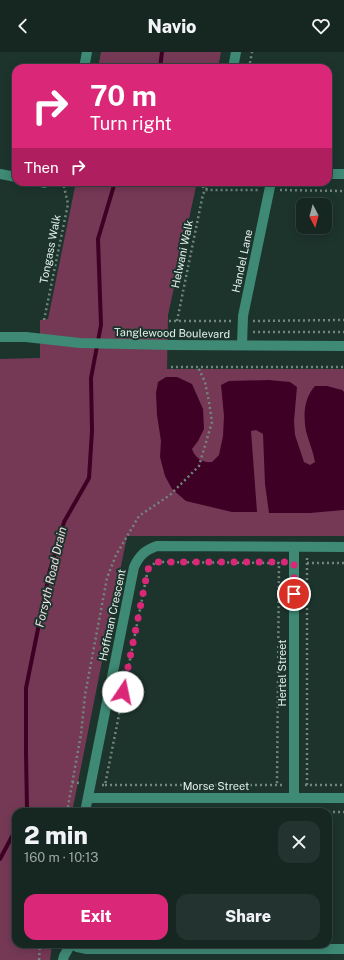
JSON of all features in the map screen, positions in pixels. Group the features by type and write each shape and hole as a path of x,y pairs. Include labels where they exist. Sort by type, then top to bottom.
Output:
{"street":[{"path":"85,64 87,52"},
{"path":"234,64 236,52"},
{"path":"332,174 344,174"},
{"path":"1,177 12,177"},
{"name":"Handel Lane","path":"242,345 243,316 271,186"},
{"name":"Tanglewood Boulevard","path":"0,337 26,337 80,343 344,346"},
{"name":"Hoffman Crescent","path":"86,808 134,567 138,559 150,549 157,546 344,547"},
{"name":"Hertel Street","path":"294,547 294,798"},
{"name":"Morse Street","path":"88,798 344,798"},
{"path":"63,960 69,948"},
{"path":"82,948 344,949"},
{"path":"297,960 298,949"}],"path":[{"path":"250,64 252,52"},
{"name":"Tongass Walk","path":"44,320 68,204 64,186"},
{"name":"Helwani Walk","path":"177,321 202,194 208,186"},
{"path":"169,321 344,320"},
{"path":"213,332 344,332"},
{"path":"171,368 344,367"},
{"path":"105,785 148,569 156,562 161,562 279,563 278,785"},
{"path":"294,562 344,563"},
{"path":"307,562 307,785"},
{"path":"332,812 344,812"},
{"path":"39,960 40,948"}],"shaded area":[{"path":"101,52 221,52 219,64 99,64"},
{"path":"75,186 196,186 168,315 167,369 344,369 344,536 127,536 73,808 12,808 12,948 52,948 50,960 0,960 0,359 40,358 40,320 48,319"},
{"path":"166,377 177,377 192,384 203,409 204,429 192,449 197,457 203,461 209,462 212,462 219,455 223,436 224,416 221,385 229,381 269,380 290,382 297,387 294,421 295,435 304,462 310,465 315,462 306,431 305,407 311,391 315,386 327,386 342,390 344,392 344,510 310,513 269,513 265,484 263,434 256,430 251,431 257,512 232,512 186,501 172,489 165,476 160,457 161,441 157,415 156,393 158,382"}],"waterway":[{"name":"Forsyth Road Drain","path":"160,64 162,52"},
{"name":"Forsyth Road Drain","path":"27,808 26,688 50,570 64,522 89,478 92,431 91,378 101,325 98,239 114,186"},
{"name":"Forsyth Road Drain","path":"0,859 12,836"}],"route":[{"path":"123,692 148,569 156,562 294,562 294,594"}]}
